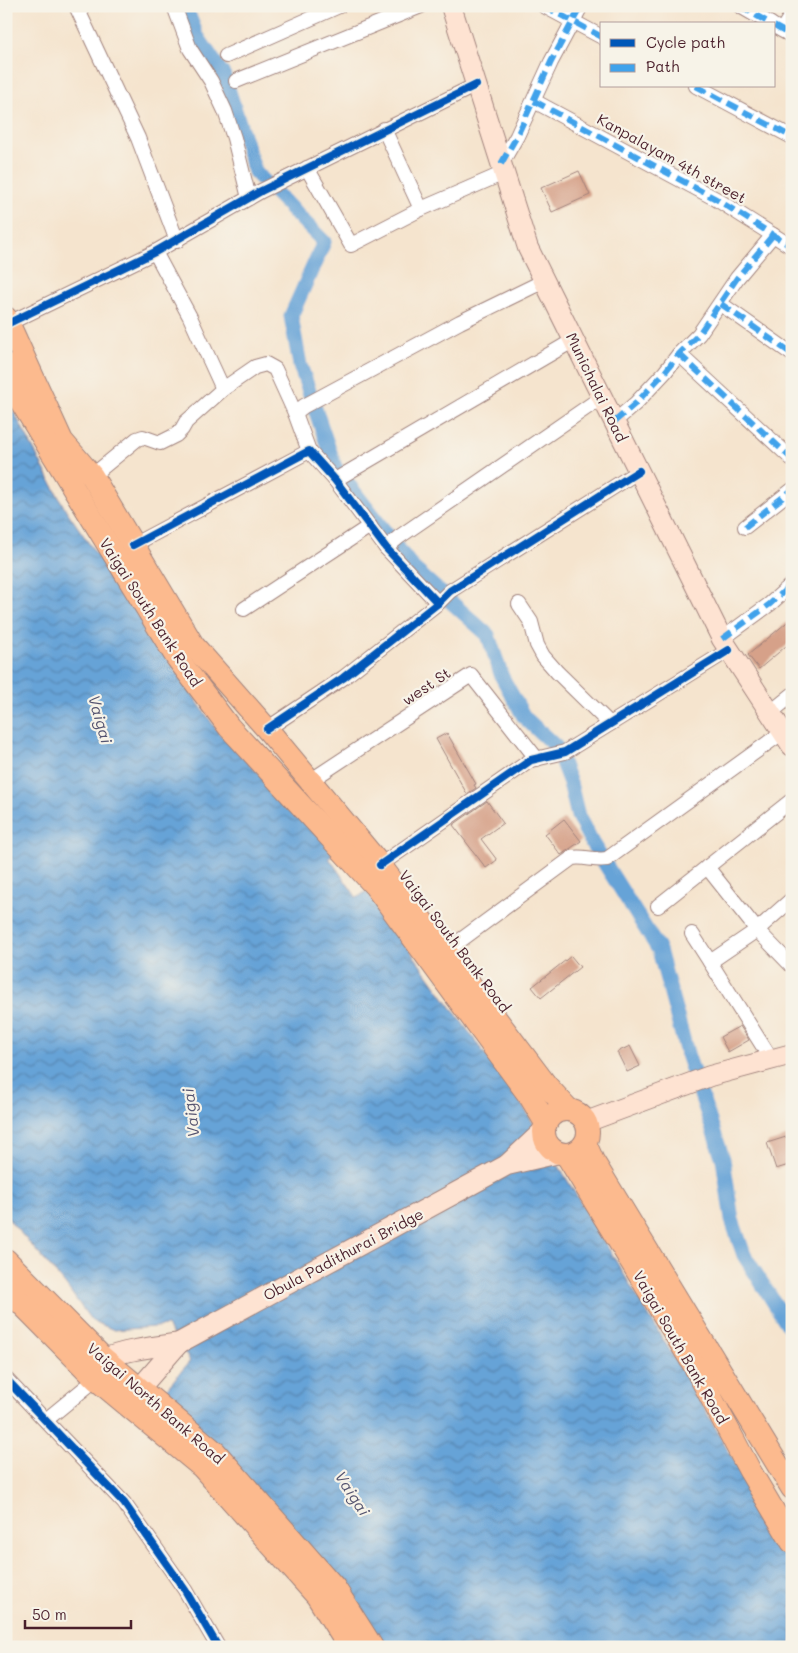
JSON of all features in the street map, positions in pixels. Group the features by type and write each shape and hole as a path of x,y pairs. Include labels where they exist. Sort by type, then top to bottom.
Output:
{"main road":[{"name":"Munichalai Road","path":"451,6 528,248 726,645 787,739"},
{"name":"Vaigai South Bank Road","path":"8,320 62,440 92,476 193,645 267,729 380,865 546,1085 750,1471 792,1542"},
{"name":"Vaigai South Bank Road","path":"6,365 20,400 177,658 229,727 375,886 531,1098 545,1126 547,1143 552,1149 573,1136"},
{"name":"Obula Padithurai Bridge","path":"94,1368 128,1351 179,1343 507,1165 687,1084 792,1054"},
{"path":"545,1126 555,1112 562,1110 573,1136"},
{"name":"Obula Padithurai Bridge","path":"507,1165 545,1126"},
{"name":"Vaigai South Bank Road","path":"573,1136 593,1161 792,1488"},
{"name":"Vaigai North Bank Road","path":"6,1260 94,1368"},
{"name":"Vaigai North Bank Road","path":"6,1288 94,1368 136,1391 216,1453 334,1588 372,1647"},
{"name":"Obula Padithurai Bridge","path":"136,1391 179,1343"},
{"name":"Vaigai North Bank Road","path":"136,1391 317,1596 349,1647"}],"street":[{"path":"76,6 138,138 177,241"},
{"path":"174,6 190,49 211,81 225,111 255,194"},
{"path":"226,56 339,6"},
{"path":"236,81 421,6"},
{"path":"544,6 600,36"},
{"path":"307,168 351,245 502,169 552,62 581,6"},
{"path":"740,6 768,22"},
{"path":"780,29 792,14"},
{"path":"8,320 177,241 278,182 476,85"},
{"path":"700,88 792,137"},
{"name":"Kanpalayam 4th street","path":"534,101 716,199 792,247"},
{"path":"384,129 421,209"},
{"path":"614,422 636,403 699,334 753,257 773,235"},
{"path":"155,252 190,317 223,389"},
{"path":"299,409 460,322 544,281"},
{"path":"721,304 792,354"},
{"path":"335,480 574,340"},
{"path":"679,354 792,459"},
{"path":"92,476 138,439 143,437 160,443 176,434 186,422 223,389 254,367 266,364 275,369 299,409 309,451 335,480 386,548 438,603"},
{"path":"386,548 399,537 602,397"},
{"path":"133,545 309,451"},
{"path":"267,729 343,678 438,603 450,591 639,471"},
{"path":"745,528 792,490"},
{"path":"244,609 370,526"},
{"path":"380,865 531,760 565,752 610,724 726,645 792,584"},
{"path":"519,604 530,622 537,645 543,656 610,724"},
{"name":"west St","path":"310,781 471,675 537,759"},
{"path":"770,713 792,695"},
{"path":"446,951 572,858 586,857 601,860 787,739"},
{"path":"658,906 792,800"},
{"path":"707,867 757,930 792,966"},
{"path":"710,962 757,930 792,899"},
{"path":"692,934 771,1059"},
{"path":"46,1420 94,1368"},
{"path":"6,1379 124,1503 185,1590 218,1647"}],"water":[{"name":"Vaigai","path":"6,397 64,507 218,732 336,853 329,858 357,898 367,891 524,1108 700,1401 792,1562 792,1647 384,1647 346,1589 163,1401 163,1393 190,1361 167,1326 114,1330 91,1320 65,1284 6,1216"}],"building":[{"path":"579,171 590,195 552,212 541,188"},
{"path":"792,618 792,641 759,669 748,655"},
{"path":"447,733 476,784 474,785 476,788 467,794 436,739"},
{"path":"487,801 503,823 481,839 497,860 486,868 453,825"},
{"path":"564,819 581,841 561,855 545,834"},
{"path":"571,956 580,967 541,998 532,987"},
{"path":"740,1026 749,1040 728,1052 720,1037"},
{"path":"630,1046 640,1066 627,1072 617,1052"},
{"path":"789,1136 792,1144 792,1164 776,1169 767,1143"}],"waterway":[{"path":"185,6 197,36 224,76 255,172 324,242 291,316 300,365 335,467 413,568 488,635 502,677 524,717 556,747 570,783 578,816 592,843 659,950 688,1057 723,1159 732,1220 744,1255 792,1331"}],"marked path":[{"path":"544,6 600,36"},
{"path":"501,164 517,136 551,62 581,6"},
{"path":"740,6 768,22"},
{"path":"776,27 792,36"},
{"path":"700,88 792,137"},
{"path":"534,101 716,199 792,247"},
{"path":"614,422 636,403 699,334 737,278 773,235"},
{"path":"721,304 792,354"},
{"path":"679,354 792,459"},
{"path":"745,527 792,490"},
{"path":"722,639 770,604 792,584"}],"cycle path":[{"path":"9,323 155,252 261,191 476,85"},
{"path":"133,545 309,451 335,480 386,548 438,603"},
{"path":"267,729 343,678 438,603 450,591 639,471"},
{"path":"380,865 531,760 565,752 729,650"},
{"path":"6,1379 124,1503 185,1590 218,1647"}]}
